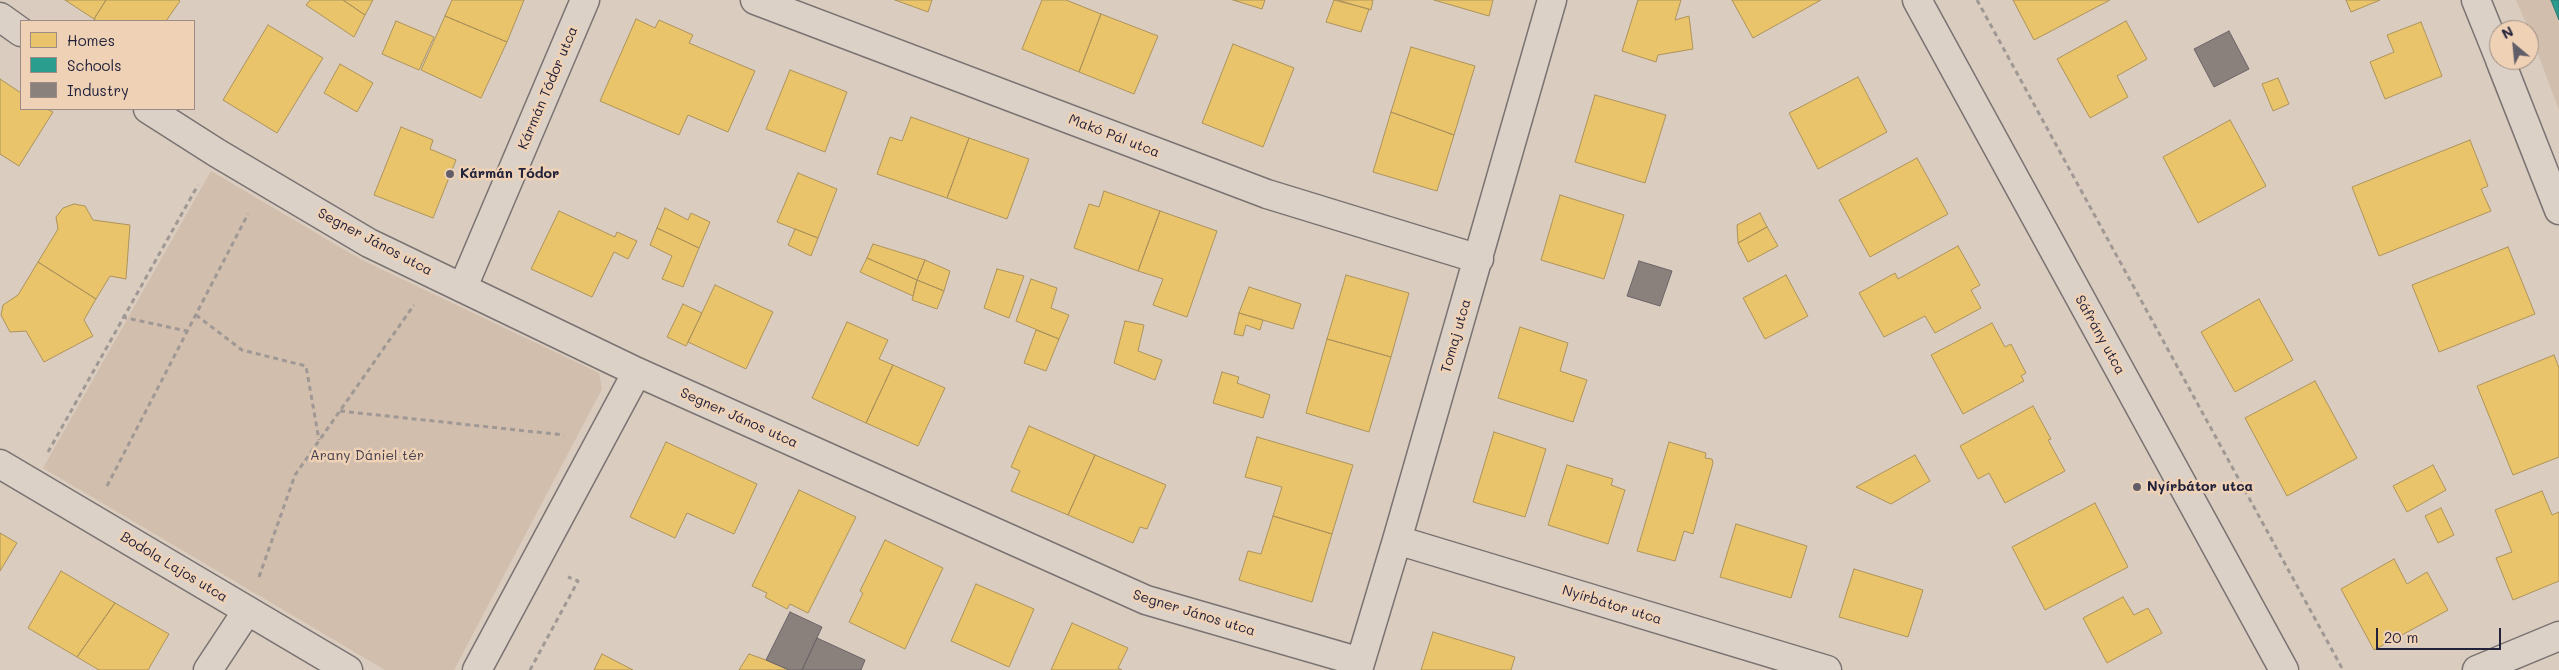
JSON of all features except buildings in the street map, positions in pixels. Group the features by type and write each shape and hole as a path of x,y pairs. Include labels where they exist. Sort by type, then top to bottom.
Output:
{"street":[{"name":"Kármán Tódor utca","path":"463,287 585,0"},
{"name":"Makó Pál utca","path":"755,0 1267,194 1479,259"},
{"name":"Tomaj utca","path":"1359,666 1398,540 1552,0"},
{"name":"Sáfrány utca","path":"1917,0 2284,670"},
{"path":"2476,0 2489,32"},
{"path":"0,17 20,31"},
{"path":"2504,70 2559,210"},
{"name":"Segner János utca","path":"150,110 217,153 369,243 638,372 1146,600 1359,666"},
{"path":"477,670 638,372"},
{"name":"Bodola Lajos utca","path":"0,464 348,670"},
{"name":"Nyírbátor utca","path":"1398,540 1827,670"},
{"path":"208,670 247,611"},
{"path":"2478,670 2559,636"}],"path":[{"path":"1977,0 2343,670"},
{"path":"31,483 122,317 217,153"},
{"path":"91,518 265,182"},
{"path":"247,611 295,475 435,274"},
{"path":"196,315 242,350 306,366 320,440"},
{"path":"122,317 187,332"},
{"path":"340,411 602,439"},
{"path":"530,670 578,582 536,561"}],"shaded area":[{"path":"2516,0 2559,0 2559,110 2539,57 2539,20 2525,20"}],"green space":[{"name":"Arany Dániel tér","path":"211,171 360,259 599,373 602,389 454,670 385,670 43,468"}],"place":[{"name":"Kármán Tódor","path":"450,174"},
{"name":"Nyírbátor utca","path":"2137,487"}]}
